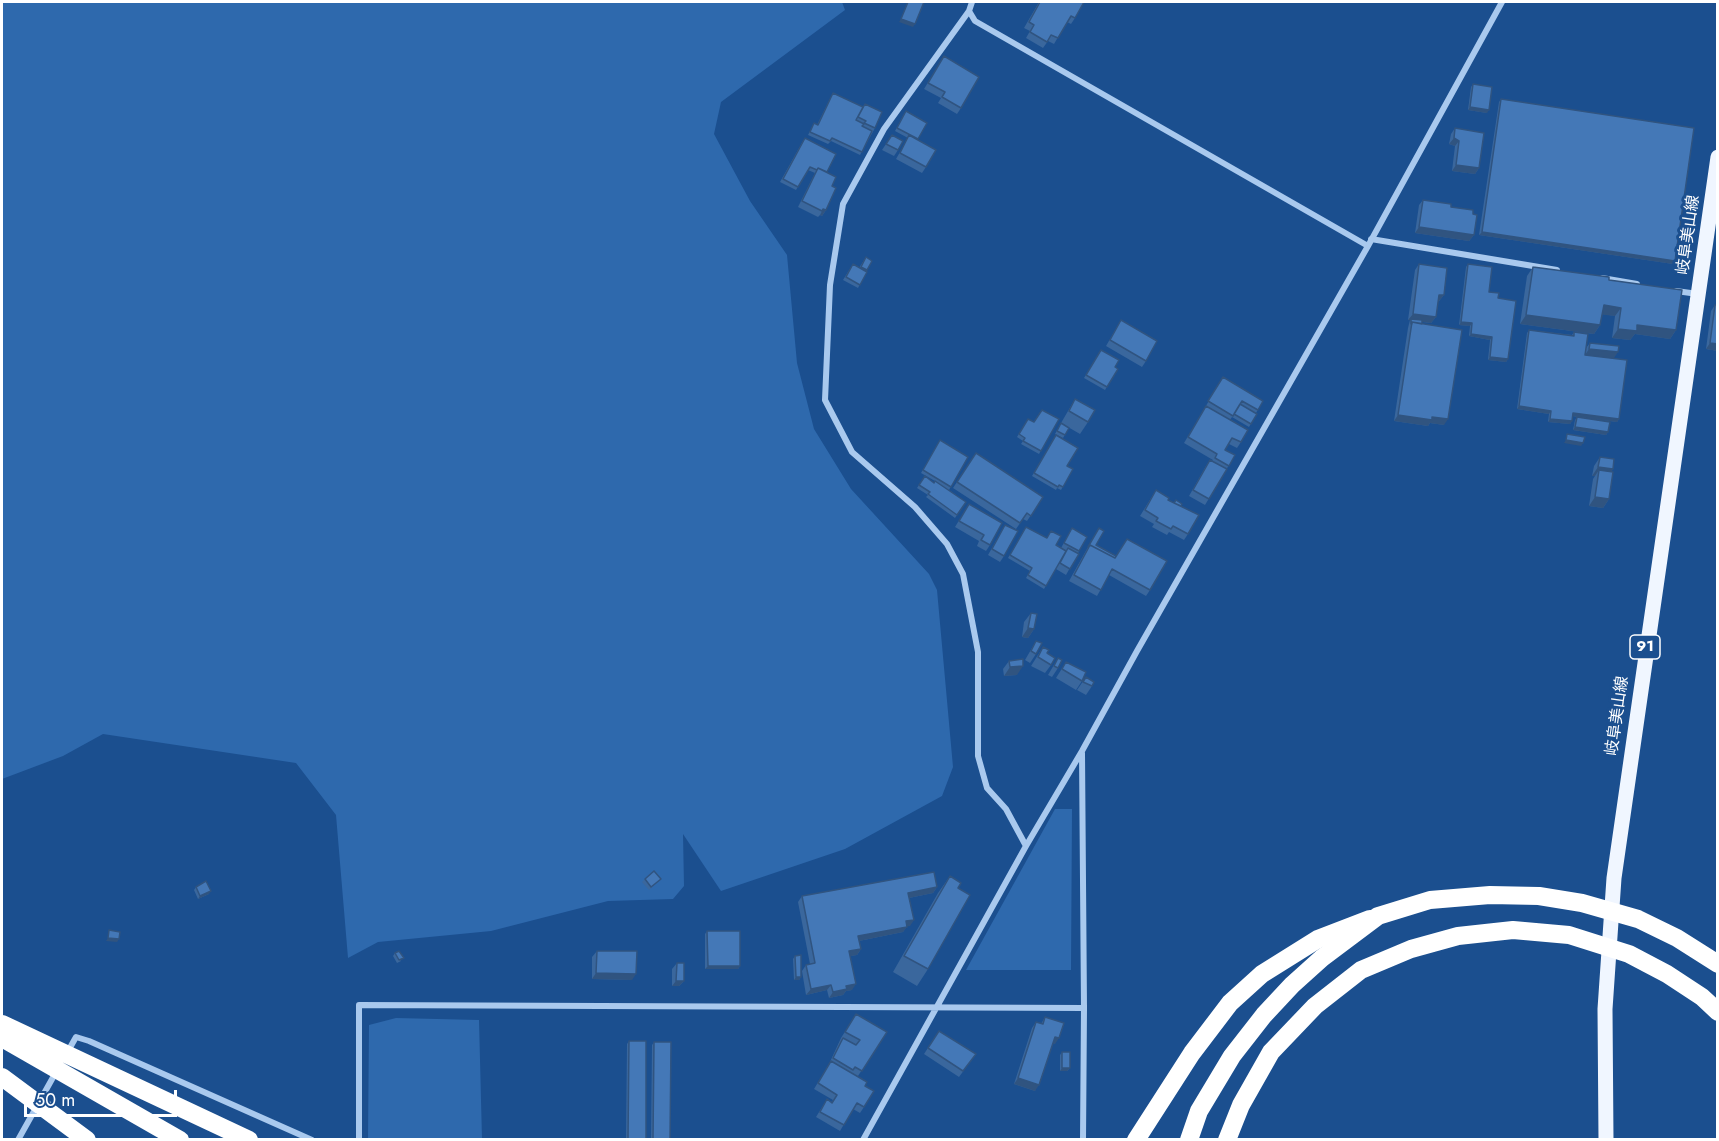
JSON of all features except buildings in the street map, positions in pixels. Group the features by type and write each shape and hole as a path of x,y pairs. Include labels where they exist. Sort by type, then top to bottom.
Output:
{"highway":[{"path":"1136,1140 1192,1053 1230,1003 1262,974 1318,939 1378,916 1430,900 1490,895 1539,896 1582,903 1638,919 1677,938 1718,964"},
{"path":"1189,1140 1199,1111 1232,1056 1264,1015 1322,958 1378,916"},
{"path":"1227,1140 1241,1105 1271,1052 1315,1006 1361,970 1412,949 1458,936 1513,930 1569,935 1629,954 1667,974 1702,997 1718,1012"},
{"path":"2,1024 249,1140"},
{"path":"2,1038 180,1140"},
{"path":"2,1077 87,1140"}],"main road":[{"name":"岐阜美山線","path":"1606,1140 1605,1009 1614,878 1646,641 1718,157"}],"street":[{"path":"972,2 969,11 884,129 843,204 830,285 825,400 852,452 915,507 947,543 963,574 978,652 978,756 987,788 1006,809 1026,846"},
{"path":"863,1140 1026,846 1082,751 1502,2"},
{"path":"969,11 975,21 1369,242 1570,273"},
{"path":"1593,277 1640,285"},
{"path":"1663,288 1698,294"},
{"path":"1082,751 1083,1140"},
{"path":"359,1140 359,1005 1084,1008"},
{"path":"64,1058 76,1037 89,1041 312,1140"},
{"path":"18,1140 59,1068"}],"shaded area":[{"path":"2,2 842,2 845,10 721,102 714,134 750,201 787,255 797,363 814,429 851,489 929,574 937,590 953,767 942,796 845,849 721,891 683,834 684,886 673,899 608,901 491,931 378,942 348,958 336,815 296,763 103,734 63,756 2,779"},
{"path":"1055,809 1072,809 1071,970 966,970"},
{"path":"396,1018 479,1020 482,1139 368,1139 369,1025"}]}
